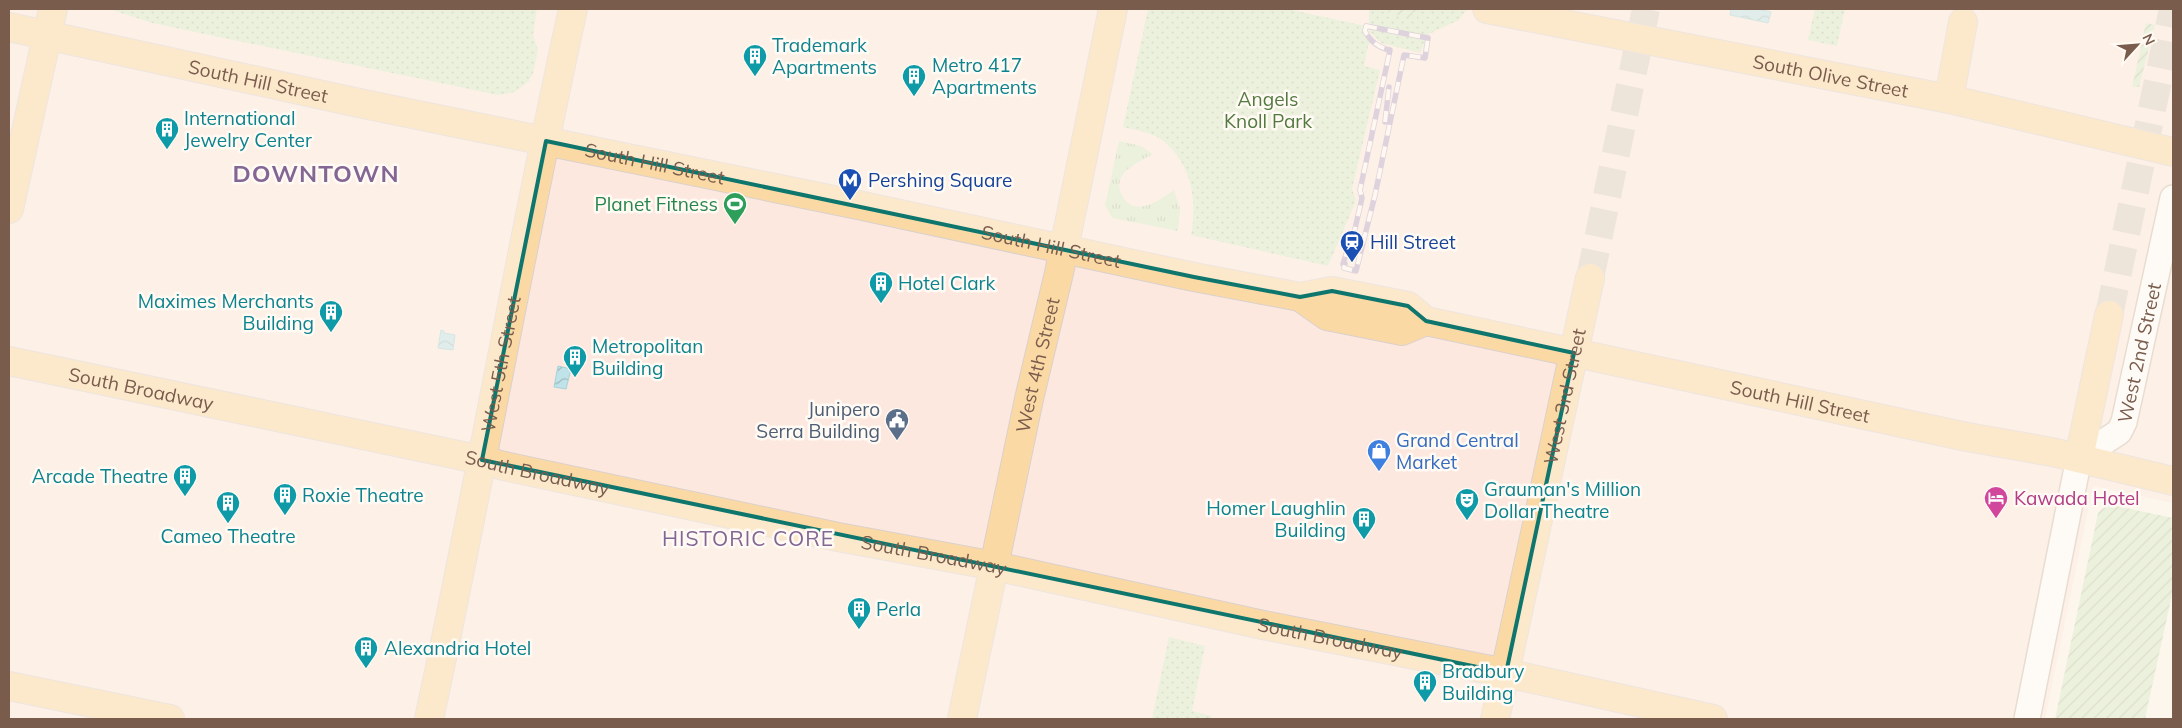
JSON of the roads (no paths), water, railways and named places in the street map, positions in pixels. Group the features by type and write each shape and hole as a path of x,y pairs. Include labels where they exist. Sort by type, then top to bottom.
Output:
{"main road":[{"path":"9,210 53,9"},
{"name":"West 5th Street","path":"429,719 573,9"},
{"name":"West 4th Street","path":"962,719 1029,399 1050,313 1113,9"},
{"name":"South Olive Street","path":"1487,9 1949,99 2173,152"},
{"path":"1949,99 1963,22"},
{"name":"South Hill Street","path":"9,27 360,103 1194,277 1300,297 1332,291 1408,306 1426,321 1967,437 2080,458 2173,481"},
{"name":"West 3rd Street","path":"1495,719 1590,278"},
{"name":"West 2nd Street","path":"2080,458 2109,315"},
{"name":"South Broadway","path":"9,361 829,535 995,566 1263,625 1506,672 1713,719"},
{"path":"9,686 170,719"}],"street":[{"name":"West 2nd Street","path":"2026,719 2080,458 2119,432 2124,422 2173,198"}],"water":[{"path":"1731,9 1757,9 1771,12 1768,23 1730,15"},
{"path":"441,330 444,333 455,335 453,350 438,348"},
{"path":"558,366 571,369 566,389 554,387"}],"tunnel":[{"path":"1590,278 1646,9"},
{"path":"2109,315 2173,9"}],"railway":[{"path":"1366,26 1428,38 1425,58 1404,55 1375,195 1356,271 1344,268 1345,264 1343,264 1350,242 1352,242 1362,198 1360,190 1390,50 1382,48 1372,41 1365,31 1366,26"},
{"path":"1385,122 1389,87"}],"place":[{"name":"Trademark Apartments","path":"755,77"},
{"name":"Metro 417 Apartments","path":"914,97"},
{"name":"International Jewelry Center","path":"167,150"},
{"name":"Pershing Square","path":"850,201"},
{"name":"Planet Fitness","path":"735,225"},
{"name":"Hill Street","path":"1352,263"},
{"name":"Hotel Clark","path":"881,304"},
{"name":"Maximes Merchants Building","path":"331,333"},
{"name":"Metropolitan Building","path":"575,378"},
{"name":"Junipero Serra Building","path":"897,441"},
{"name":"Grand Central Market","path":"1379,472"},
{"name":"Arcade Theatre","path":"185,497"},
{"name":"Roxie Theatre","path":"285,516"},
{"name":"Kawada Hotel","path":"1996,519"},
{"name":"Grauman's Million Dollar Theatre","path":"1467,521"},
{"name":"Cameo Theatre","path":"228,524"},
{"name":"Homer Laughlin Building","path":"1364,540"},
{"name":"Perla","path":"859,630"},
{"name":"Alexandria Hotel","path":"366,669"},
{"name":"Bradbury Building","path":"1425,703"}],"district":[{"name":"DOWNTOWN","path":"316,174"},
{"name":"HISTORIC CORE","path":"748,539"}],"park label":[{"name":"Angels Knoll Park","path":"1268,110"}]}
